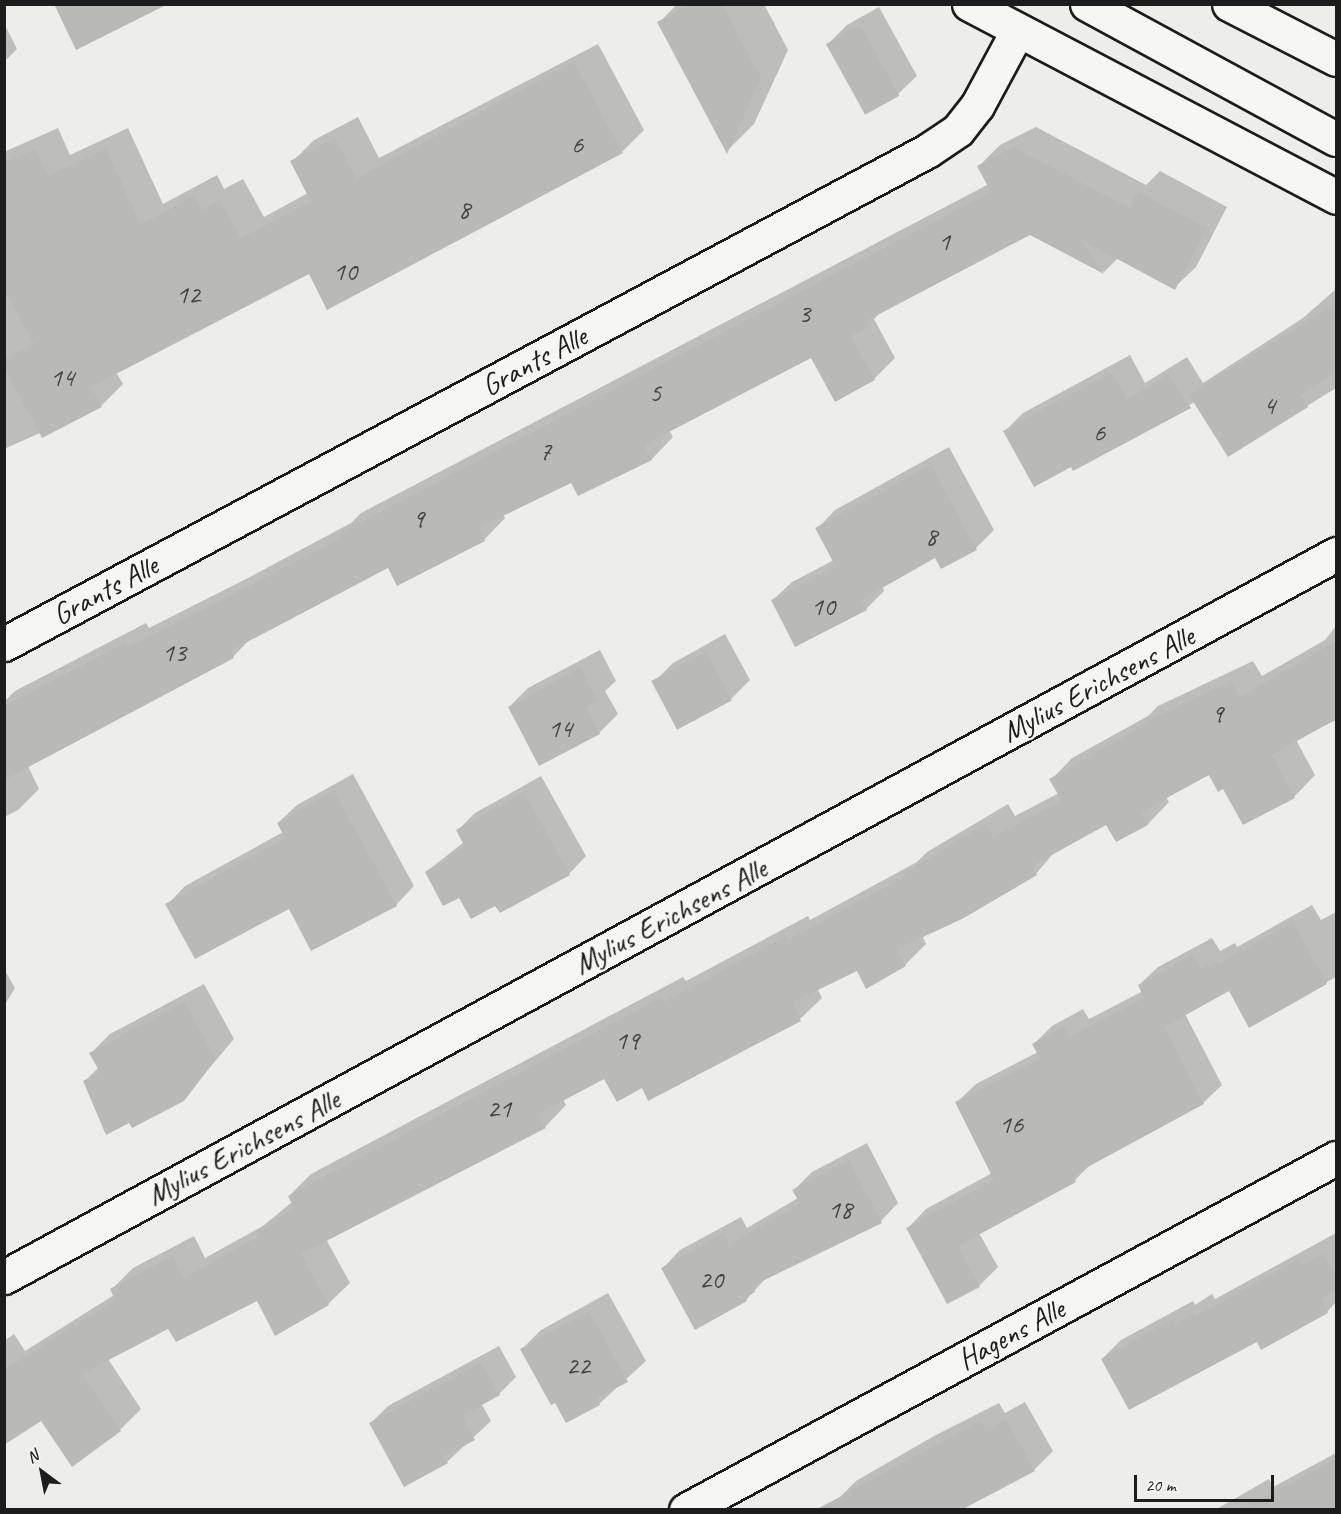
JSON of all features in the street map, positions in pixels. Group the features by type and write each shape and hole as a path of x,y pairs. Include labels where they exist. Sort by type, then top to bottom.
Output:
{"main road":[{"path":"969,4 1336,197"},
{"path":"1087,4 1336,139"},
{"path":"1229,4 1336,59"},
{"name":"Grants Alle","path":"4,644 927,151 958,130 977,106 1018,30"},
{"name":"Mylius Erichsens Alle","path":"4,1277 1336,554"},
{"name":"Hagens Alle","path":"686,1509 1336,1158"}],"building":[{"path":"54,4 168,4 76,50"},
{"path":"691,4 722,4 761,78 727,154 657,22"},
{"path":"860,25 899,96 865,115 826,44"},
{"path":"574,62 623,153 327,310 309,274 91,387 102,407 42,438 4,367 4,359 34,344 4,289 4,163 36,149 48,176 106,149 141,225 194,196 202,210 220,200 241,238 311,202 290,161 335,138 356,179"},
{"path":"1014,147 1129,208 1138,192 1207,228 1175,290 1082,240 1104,274 1030,235 866,321 869,326 851,336 875,380 835,402 811,358 644,445 652,460 578,496 571,483 478,528 485,541 397,586 388,568 230,651 234,658 4,780 4,706 125,643 127,648 225,599 340,538 338,534 991,192 977,166"},
{"path":"1336,303 1336,372 1300,395 1308,407 1228,457 1189,395"},
{"path":"1112,372 1127,400 1168,374 1191,408 1073,471 1071,467 1034,487 1003,431"},
{"path":"931,465 977,550 941,569 935,558 861,600 867,610 795,647 771,600 836,567 815,528"},
{"path":"1336,641 1336,719 1272,755 1295,798 1243,825 1223,789 1218,792 1209,775 1141,812 1148,825 1116,842 1106,825 1032,866 1037,875 962,919 897,949 906,966 866,989 857,971 793,1002 801,1021 648,1101 642,1088 617,1102 604,1079 538,1114 546,1128 301,1254 329,1305 275,1336 257,1301 176,1342 168,1329 82,1374 121,1431 72,1467 41,1421 4,1445 4,1370 115,1300 110,1289 173,1256 184,1278 259,1236 256,1231 294,1208 288,1196 662,997 664,1002 786,936 788,940 906,876 904,873 986,824 993,837 1062,801 1049,779 1137,730 1135,727 1232,681 1240,697"},
{"path":"706,652 732,701 677,730 651,681"},
{"path":"580,668 598,701 586,708 600,734 539,766 508,707"},
{"path":"334,791 397,906 311,951 289,909 195,959 165,904 285,838 277,823"},
{"path":"524,792 570,875 500,913 495,906 471,919 459,898 443,906 425,872 465,847 456,830"},
{"path":"1293,922 1327,984 1249,1028 1229,991 1164,1027 1204,1104 1073,1175 1076,1182 958,1246 980,1287 947,1304 906,1228 994,1180 955,1102 1040,1059 1032,1044 1064,1026 1070,1037 1144,998 1138,985 1193,955 1201,969 1216,961 1218,964"},
{"path":"185,1002 216,1059 184,1101 132,1128 129,1123 106,1135 83,1081 100,1072 89,1053"},
{"path":"849,1160 882,1223 752,1286 755,1292 745,1297 747,1301 695,1330 661,1268 723,1233 729,1245 800,1203 792,1190"},
{"path":"1324,1254 1336,1277 1336,1291 1321,1299 1328,1313 1261,1350 1257,1342 1129,1410 1101,1359 1173,1319 1176,1323 1193,1312 1195,1316 1299,1260 1302,1265"},
{"path":"589,1311 628,1382 597,1398 600,1405 566,1423 555,1403 551,1405 520,1349"},
{"path":"481,1363 500,1395 462,1416 475,1440 444,1456 448,1463 404,1487 369,1423"},
{"path":"1006,1420 1035,1471 963,1509 818,1509 980,1421 986,1430"},
{"path":"1336,1459 1336,1509 1243,1509"}]}
